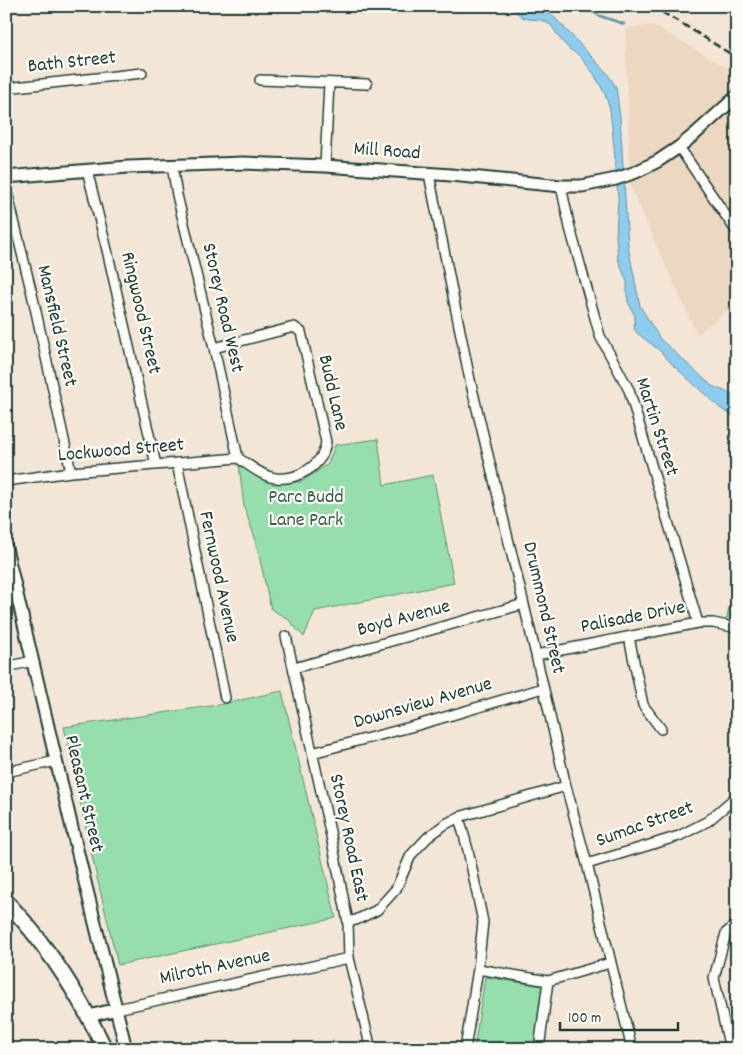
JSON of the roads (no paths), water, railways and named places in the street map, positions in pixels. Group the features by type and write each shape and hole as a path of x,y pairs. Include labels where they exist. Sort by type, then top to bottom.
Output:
{"main road":[{"path":"6,901 41,942 66,978 89,1016 105,1049"}],"street":[{"name":"Bath Street","path":"6,88 142,73"},
{"path":"260,80 367,84"},
{"path":"325,166 329,83"},
{"name":"Mill Road","path":"6,177 128,167 244,163 325,166 561,186 582,186 616,179 658,161 695,134 737,96"},
{"path":"679,147 737,232"},
{"name":"Storey Road West","path":"172,166 177,195 238,458"},
{"name":"Ringwood Street","path":"87,170 156,465"},
{"name":"Drummond Street","path":"429,174 470,380 566,786 632,1049"},
{"name":"Martin Street","path":"561,186 570,228 600,336 629,390 698,623"},
{"name":"Mansfield Street","path":"6,188 33,298 71,472"},
{"name":"Budd Lane","path":"214,348 294,327 301,332 326,442 322,456 309,470 294,477 276,478 258,472 238,458"},
{"name":"Lockwood Street","path":"6,481 71,472 238,458"},
{"name":"Fernwood Avenue","path":"177,464 225,698"},
{"name":"Pleasant Street","path":"6,548 126,1049"},
{"name":"Boyd Avenue","path":"294,668 524,604"},
{"name":"Palisade Drive","path":"536,655 698,623 737,628"},
{"name":"Storey Road East","path":"286,636 331,836 348,922 349,958 371,1049"},
{"path":"628,636 643,705 660,729"},
{"path":"6,667 33,661"},
{"name":"Downsview Avenue","path":"312,753 418,725 543,688"},
{"path":"6,772 56,761"},
{"path":"348,922 377,910 396,889 411,855 444,824 459,817 566,786"},
{"name":"Sumac Street","path":"587,864 679,836 708,821 737,796"},
{"path":"459,817 483,922 478,969 465,1049"},
{"path":"730,1049 714,978 726,933 737,924"},
{"name":"Milroth Avenue","path":"89,1016 349,958"},
{"path":"478,969 548,981 610,963"},
{"path":"539,1049 548,981"}],"water":[{"path":"505,6 525,6 531,10 547,12 607,73 616,87 620,117 628,246 640,306 660,339 712,386 737,396 737,418 721,409 634,329 635,316 628,302 627,282 618,259 616,236 618,198 614,147 610,109 605,94 594,74 579,55 569,49 561,40 551,25 541,20 522,17 513,9"}],"waterway":[{"path":"580,6 600,16 624,24"}],"railway":[{"path":"651,6 737,58"}],"park label":[{"name":"Parc Budd Lane Park","path":"306,510"}]}
